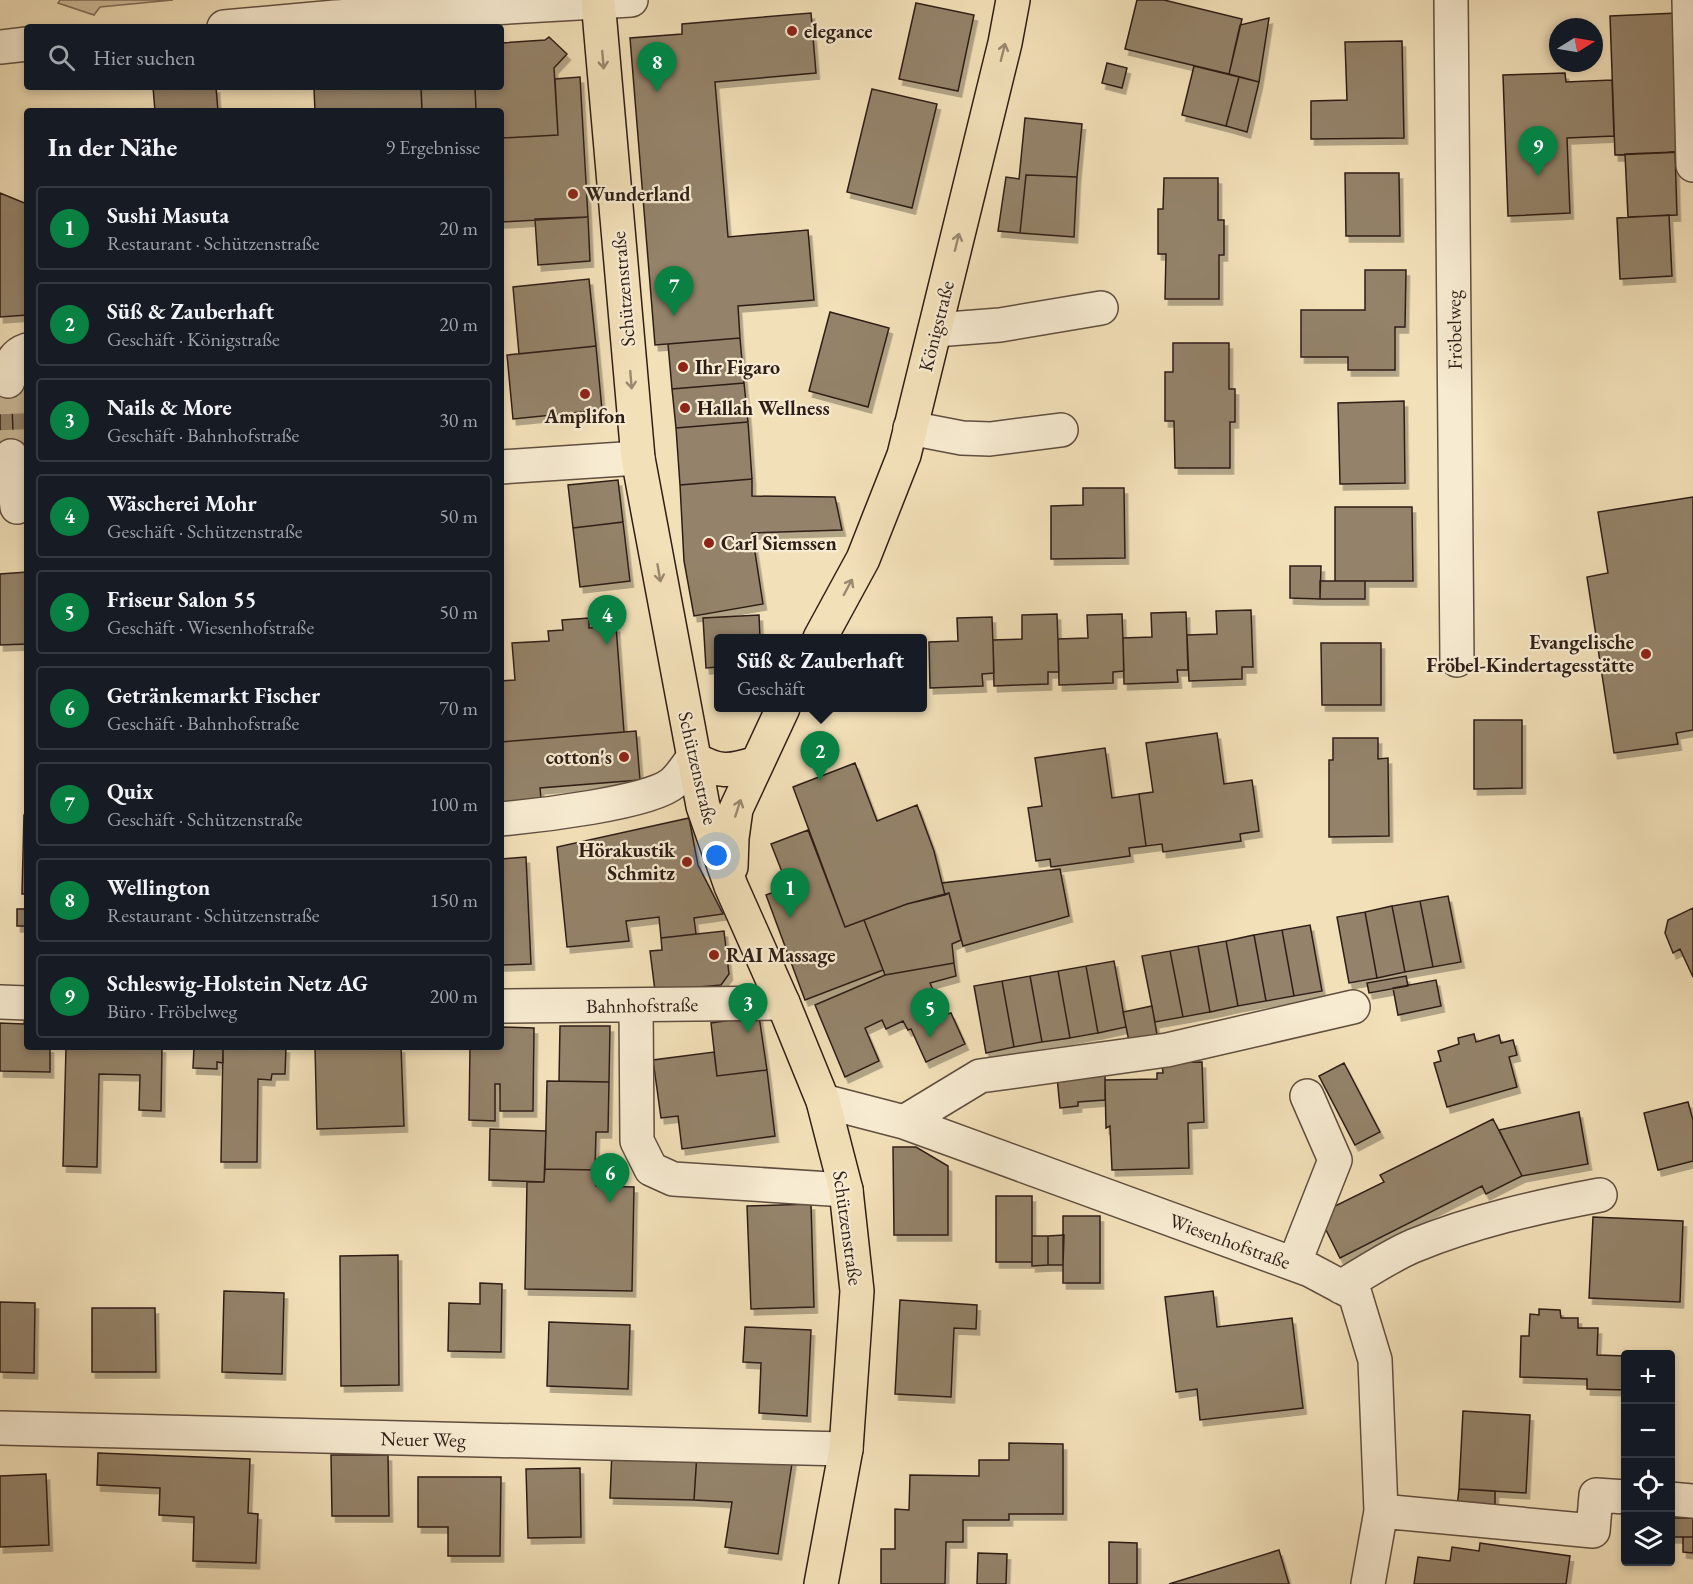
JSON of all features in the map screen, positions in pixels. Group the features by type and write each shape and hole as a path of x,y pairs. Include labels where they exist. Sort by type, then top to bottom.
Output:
{"main road":[{"name":"Königstraße","path":"823,634 863,559 904,455 1005,43 1013,0"},
{"name":"Schützenstraße","path":"598,1 638,458 693,758 704,806 731,886 783,1002 823,1101 846,1190 857,1291 846,1449 821,1584"},
{"path":"731,886 732,838 736,809 781,712"},
{"path":"693,758 710,768 735,771 757,764"}],"street":[{"path":"257,24 335,17 631,0"},
{"name":"Fröbelweg","path":"1451,0 1457,660"},
{"path":"1689,0 1693,165"},
{"path":"0,46 24,44"},
{"path":"935,330 1000,325 1101,308"},
{"path":"8,381 9,368 15,357 24,350"},
{"path":"910,428 962,438 990,439 1061,430"},
{"path":"11,456 15,507"},
{"path":"504,467 638,458"},
{"path":"504,819 612,803 651,794 672,784 693,758"},
{"path":"0,1002 24,1003"},
{"name":"Bahnhofstraße","path":"504,1006 783,1002"},
{"path":"636,1005 637,1142 651,1169 673,1179 846,1190"},
{"path":"904,1122 980,1076 1167,1050 1353,1006"},
{"path":"1294,1264 1335,1160 1307,1096"},
{"name":"Wiesenhofstraße","path":"823,1101 904,1122 1310,1270 1355,1294 1375,1360 1381,1511 1368,1584"},
{"path":"1341,1287 1412,1247 1454,1231 1532,1209 1600,1195"},
{"name":"Neuer Weg","path":"0,1428 846,1449"},
{"path":"1381,1511 1593,1531 1596,1495 1621,1497"},
{"path":"1675,1499 1693,1501"}],"shaded area":[{"path":"60,0 173,0 100,7 94,15 58,3"}],"building":[{"path":"1137,0 1164,0 1242,19 1229,74 1125,49"},
{"path":"916,3 974,15 958,91 899,79"},
{"path":"811,13 816,73 715,82 728,237 808,230 814,300 738,306 740,338 655,345 630,38 682,34 682,24"},
{"path":"1677,13 1682,152 1615,155 1610,16"},
{"path":"1269,18 1259,82 1229,74 1240,25"},
{"path":"549,37 567,54 554,68 558,135 504,138 504,108 476,108 475,90 504,90 504,43 545,40"},
{"path":"1402,41 1404,138 1311,139 1311,101 1347,100 1345,42"},
{"path":"1107,63 1127,68 1122,88 1102,83"},
{"path":"1194,66 1239,77 1226,126 1182,115"},
{"path":"1565,73 1566,82 1612,80 1614,136 1567,138 1570,213 1508,216 1503,75"},
{"path":"580,77 588,217 504,222 504,138 558,135 555,79"},
{"path":"1239,77 1259,82 1247,132 1226,126"},
{"path":"872,89 937,104 912,208 847,192"},
{"path":"153,90 216,90 218,108 155,108"},
{"path":"314,90 421,90 422,108 315,108"},
{"path":"421,90 475,90 476,108 422,108"},
{"path":"1025,118 1082,124 1077,177 1026,175 1020,233 998,231 1006,177 1019,179"},
{"path":"1675,152 1677,215 1628,217 1625,154"},
{"path":"1345,173 1399,173 1400,236 1346,236"},
{"path":"1026,175 1077,177 1074,237 1020,233"},
{"path":"1164,178 1218,178 1218,220 1224,220 1224,255 1219,255 1219,299 1165,299 1166,254 1158,254 1158,209 1163,209"},
{"path":"0,193 24,203 24,315 0,317"},
{"path":"1669,215 1672,276 1620,279 1617,218"},
{"path":"588,217 590,261 538,265 535,219"},
{"path":"1365,270 1406,270 1405,327 1395,327 1395,370 1348,370 1348,357 1301,357 1301,310 1365,310"},
{"path":"589,279 596,346 519,354 513,287"},
{"path":"830,312 889,328 868,407 809,391"},
{"path":"740,338 744,383 672,389 668,344"},
{"path":"1173,343 1229,343 1229,389 1235,389 1235,422 1230,422 1230,468 1175,468 1174,421 1165,421 1165,372 1173,372"},
{"path":"596,346 602,410 513,419 507,355"},
{"path":"24,380 24,455 14,456 11,381"},
{"path":"0,381 11,381 14,456 0,456"},
{"path":"744,383 748,422 676,428 672,389"},
{"path":"1404,401 1405,483 1340,484 1338,403"},
{"path":"748,422 752,479 680,485 676,428"},
{"path":"752,479 752,496 835,497 842,530 752,533 763,604 694,616 684,561 680,485"},
{"path":"618,480 623,522 573,528 568,485"},
{"path":"1083,488 1124,488 1125,558 1051,559 1051,506 1083,505"},
{"name":"Evangelische Fröbel-Kindertagesstätte","path":"1693,497 1693,730 1676,733 1678,744 1614,753 1587,577 1608,573 1598,512"},
{"path":"1335,507 1412,507 1413,581 1335,581"},
{"path":"623,522 630,581 580,587 573,528"},
{"path":"1290,566 1321,566 1320,599 1290,598"},
{"path":"24,572 24,644 0,645 0,574"},
{"path":"1320,581 1365,581 1365,599 1320,599"},
{"path":"1251,610 1253,667 1242,667 1242,679 1189,681 1187,635 1217,634 1216,611"},
{"path":"1186,612 1188,670 1177,670 1178,682 1124,684 1123,638 1152,637 1151,613"},
{"path":"1057,614 1059,672 1048,672 1048,684 994,686 993,640 1022,639 1022,615"},
{"path":"1122,614 1124,671 1113,672 1113,683 1059,685 1058,639 1088,638 1087,615"},
{"path":"759,615 760,634 714,634 714,667 706,668 703,618"},
{"path":"992,617 994,673 982,674 983,686 930,688 929,642 958,641 957,618"},
{"path":"589,618 589,628 616,626 624,732 504,742 504,681 515,680 512,643 549,641 548,631 563,630 562,620"},
{"path":"1321,643 1381,643 1381,705 1322,705"},
{"path":"1474,720 1522,720 1522,788 1474,789"},
{"path":"636,731 640,780 540,788 541,799 504,803 504,742"},
{"path":"1217,733 1224,784 1252,780 1259,831 1240,834 1241,841 1163,852 1162,844 1146,846 1139,794 1153,792 1146,743"},
{"path":"1333,738 1378,738 1378,759 1388,758 1389,836 1329,837 1329,760 1333,760"},
{"path":"1105,748 1112,798 1139,794 1146,846 1129,848 1130,856 1051,867 1050,859 1036,861 1028,808 1042,806 1035,758"},
{"path":"855,763 877,821 917,805 934,851 945,895 907,904 845,927 793,787"},
{"path":"24,815 24,894 22,894"},
{"path":"689,818 698,865 723,914 694,918 696,934 661,938 659,917 626,921 629,941 567,947 557,847"},
{"path":"808,830 845,927 864,920 883,970 805,1000 766,895 788,887 771,844"},
{"path":"526,857 531,964 504,965 504,859"},
{"path":"1060,869 1069,916 963,946 949,893 945,895 942,883"},
{"path":"949,893 961,940 952,944 954,963 885,975 864,920 907,904"},
{"path":"1448,896 1461,962 1433,967 1420,901"},
{"path":"1420,901 1433,967 1405,972 1392,906"},
{"path":"1392,906 1405,972 1377,978 1365,912"},
{"path":"1693,908 1693,977 1680,949 1673,953 1665,933 1668,920"},
{"path":"17,909 24,909 24,926 17,926"},
{"path":"1365,912 1377,978 1349,983 1337,917"},
{"path":"1310,925 1322,991 1294,996 1282,930"},
{"path":"1282,930 1294,996 1266,1001 1254,935"},
{"path":"724,931 729,974 721,985 655,991 650,951 662,950 661,938"},
{"path":"1254,935 1266,1001 1238,1006 1226,941"},
{"path":"1226,941 1238,1006 1210,1012 1198,946"},
{"path":"1198,946 1210,1012 1183,1017 1170,951"},
{"path":"1170,951 1183,1017 1155,1022 1142,956"},
{"path":"1114,961 1126,1027 1098,1033 1086,966"},
{"path":"954,963 956,976 930,983 944,1015 951,1013 965,1044 926,1062 911,1029 908,1030 903,1021 886,1029 882,1020 865,1028 879,1061 845,1077 815,1005 885,975"},
{"path":"1086,966 1098,1033 1070,1038 1058,971"},
{"path":"1058,971 1070,1038 1042,1042 1030,976"},
{"path":"1030,976 1042,1042 1014,1047 1002,981"},
{"path":"1406,976 1408,986 1369,993 1367,983"},
{"path":"1436,980 1441,1006 1398,1015 1393,988"},
{"path":"1002,981 1014,1047 986,1053 974,986"},
{"path":"1152,1006 1158,1040 1130,1046 1123,1012"},
{"path":"759,1016 767,1070 717,1076 711,1023"},
{"path":"0,1023 24,1024 24,1050 50,1050 50,1072 0,1071"},
{"path":"560,1026 610,1026 609,1082 559,1081"},
{"path":"504,1027 534,1028 533,1111 500,1111 500,1084 495,1084 495,1121 469,1120 470,1050 504,1050"},
{"path":"1474,1034 1476,1042 1499,1035 1501,1043 1513,1040 1517,1055 1509,1057 1517,1087 1447,1107 1434,1063 1441,1061 1438,1051 1459,1044 1458,1038"},
{"path":"66,1050 162,1050 161,1111 139,1110 140,1075 99,1074 97,1167 63,1166"},
{"path":"194,1050 223,1050 223,1063 217,1062 217,1069 193,1068"},
{"path":"223,1050 286,1050 285,1074 272,1074 271,1080 258,1079 257,1162 221,1162"},
{"path":"315,1050 401,1050 404,1126 317,1129"},
{"path":"714,1052 717,1076 767,1070 775,1136 682,1149 678,1116 661,1118 653,1060"},
{"path":"1202,1062 1204,1122 1188,1123 1189,1168 1112,1170 1110,1126 1106,1128 1105,1080 1157,1079 1157,1073 1163,1073 1162,1063"},
{"path":"1344,1063 1380,1132 1355,1145 1319,1076"},
{"path":"1105,1074 1105,1100 1078,1102 1078,1106 1060,1108 1057,1077"},
{"path":"547,1081 609,1082 608,1132 596,1132 595,1170 545,1169"},
{"path":"1688,1102 1693,1120 1693,1161 1658,1170 1644,1113"},
{"path":"1579,1112 1588,1164 1522,1176 1499,1130"},
{"path":"1493,1119 1522,1176 1486,1194 1482,1186 1340,1258 1325,1228 1329,1209 1384,1182 1380,1175"},
{"path":"490,1129 546,1131 544,1182 489,1180"},
{"path":"893,1147 916,1147 948,1166 948,1235 894,1235"},
{"path":"545,1169 595,1170 596,1186 634,1187 632,1291 525,1289 527,1182 544,1182"},
{"path":"996,1196 1032,1196 1032,1262 996,1262"},
{"path":"811,1204 814,1307 751,1309 747,1206"},
{"path":"1063,1216 1100,1216 1100,1283 1063,1283"},
{"path":"1593,1217 1683,1221 1680,1302 1589,1298"},
{"path":"1064,1235 1063,1265 1048,1265 1048,1236"},
{"path":"1032,1236 1048,1236 1048,1265 1032,1266"},
{"path":"398,1255 399,1385 341,1386 340,1256"},
{"path":"480,1283 502,1284 501,1352 448,1351 449,1303 480,1304"},
{"path":"224,1291 284,1293 282,1374 222,1372"},
{"path":"1213,1291 1217,1327 1292,1318 1303,1408 1200,1420 1197,1389 1176,1392 1165,1297"},
{"path":"900,1300 977,1305 976,1329 954,1328 951,1397 895,1394"},
{"path":"0,1302 35,1303 34,1373 0,1372"},
{"path":"92,1308 155,1308 156,1372 92,1372"},
{"path":"1539,1309 1560,1310 1561,1318 1578,1318 1578,1328 1598,1328 1597,1355 1621,1356 1621,1390 1587,1389 1587,1379 1520,1377 1521,1336 1529,1336 1530,1314 1539,1315"},
{"path":"549,1322 630,1325 628,1389 547,1386"},
{"path":"745,1327 811,1330 807,1416 759,1413 761,1363 743,1362"},
{"path":"1463,1411 1530,1415 1526,1493 1459,1489"},
{"path":"1009,1443 1063,1444 1063,1514 1009,1514 1009,1520 963,1520 963,1542 946,1542 945,1584 881,1584 881,1549 895,1549 895,1509 909,1510 910,1475 979,1476 979,1460 1009,1460"},
{"path":"612,1450 697,1453 694,1500 610,1498"},
{"path":"98,1453 250,1459 248,1513 258,1514 256,1563 193,1561 194,1517 159,1515 160,1488 97,1485"},
{"path":"697,1453 793,1457 778,1554 725,1547 732,1502 694,1500"},
{"path":"331,1455 388,1455 389,1516 332,1516"},
{"path":"580,1468 581,1537 528,1538 526,1469"},
{"path":"46,1474 49,1545 0,1547 0,1476"},
{"path":"418,1477 501,1477 500,1556 448,1556 448,1527 418,1527"},
{"path":"1459,1489 1495,1491 1495,1509 1457,1507"},
{"path":"1675,1518 1693,1518 1693,1537 1675,1537"},
{"path":"1683,1537 1693,1537 1693,1553 1683,1552"},
{"path":"1109,1542 1137,1543 1137,1584 1109,1584"},
{"path":"1480,1543 1570,1556 1566,1584 1414,1584 1418,1557 1450,1561 1452,1547 1479,1551"},
{"path":"1279,1550 1289,1584 1169,1584"},
{"path":"978,1553 1007,1554 1006,1584 977,1584"}],"tunnel":[{"path":"8,381 11,456"}],"place":[{"name":"elegance","path":"792,31"},
{"name":"Wellington","path":"657,92"},
{"name":"Schleswig-Holstein Netz AG","path":"1538,176"},
{"name":"Wunderland","path":"573,194"},
{"name":"Quix","path":"674,316"},
{"name":"Ihr Figaro","path":"683,367"},
{"name":"Amplifon","path":"585,394"},
{"name":"Hallah Wellness","path":"685,408"},
{"name":"Carl Siemssen","path":"709,543"},
{"name":"Wäscherei Mohr","path":"607,645"},
{"name":"Evangelische Fröbel-Kindertagesstätte","path":"1646,654"},
{"name":"cotton's","path":"624,757"},
{"name":"Süß & Zauberhaft","path":"820,781"},
{"name":"Hörakustik Schmitz","path":"687,862"},
{"name":"Sushi Masuta","path":"790,918"},
{"name":"RAI Massage","path":"714,955"},
{"name":"Nails & More","path":"748,1033"},
{"name":"Friseur Salon 55","path":"930,1038"},
{"name":"Getränkemarkt Fischer","path":"610,1203"}]}
